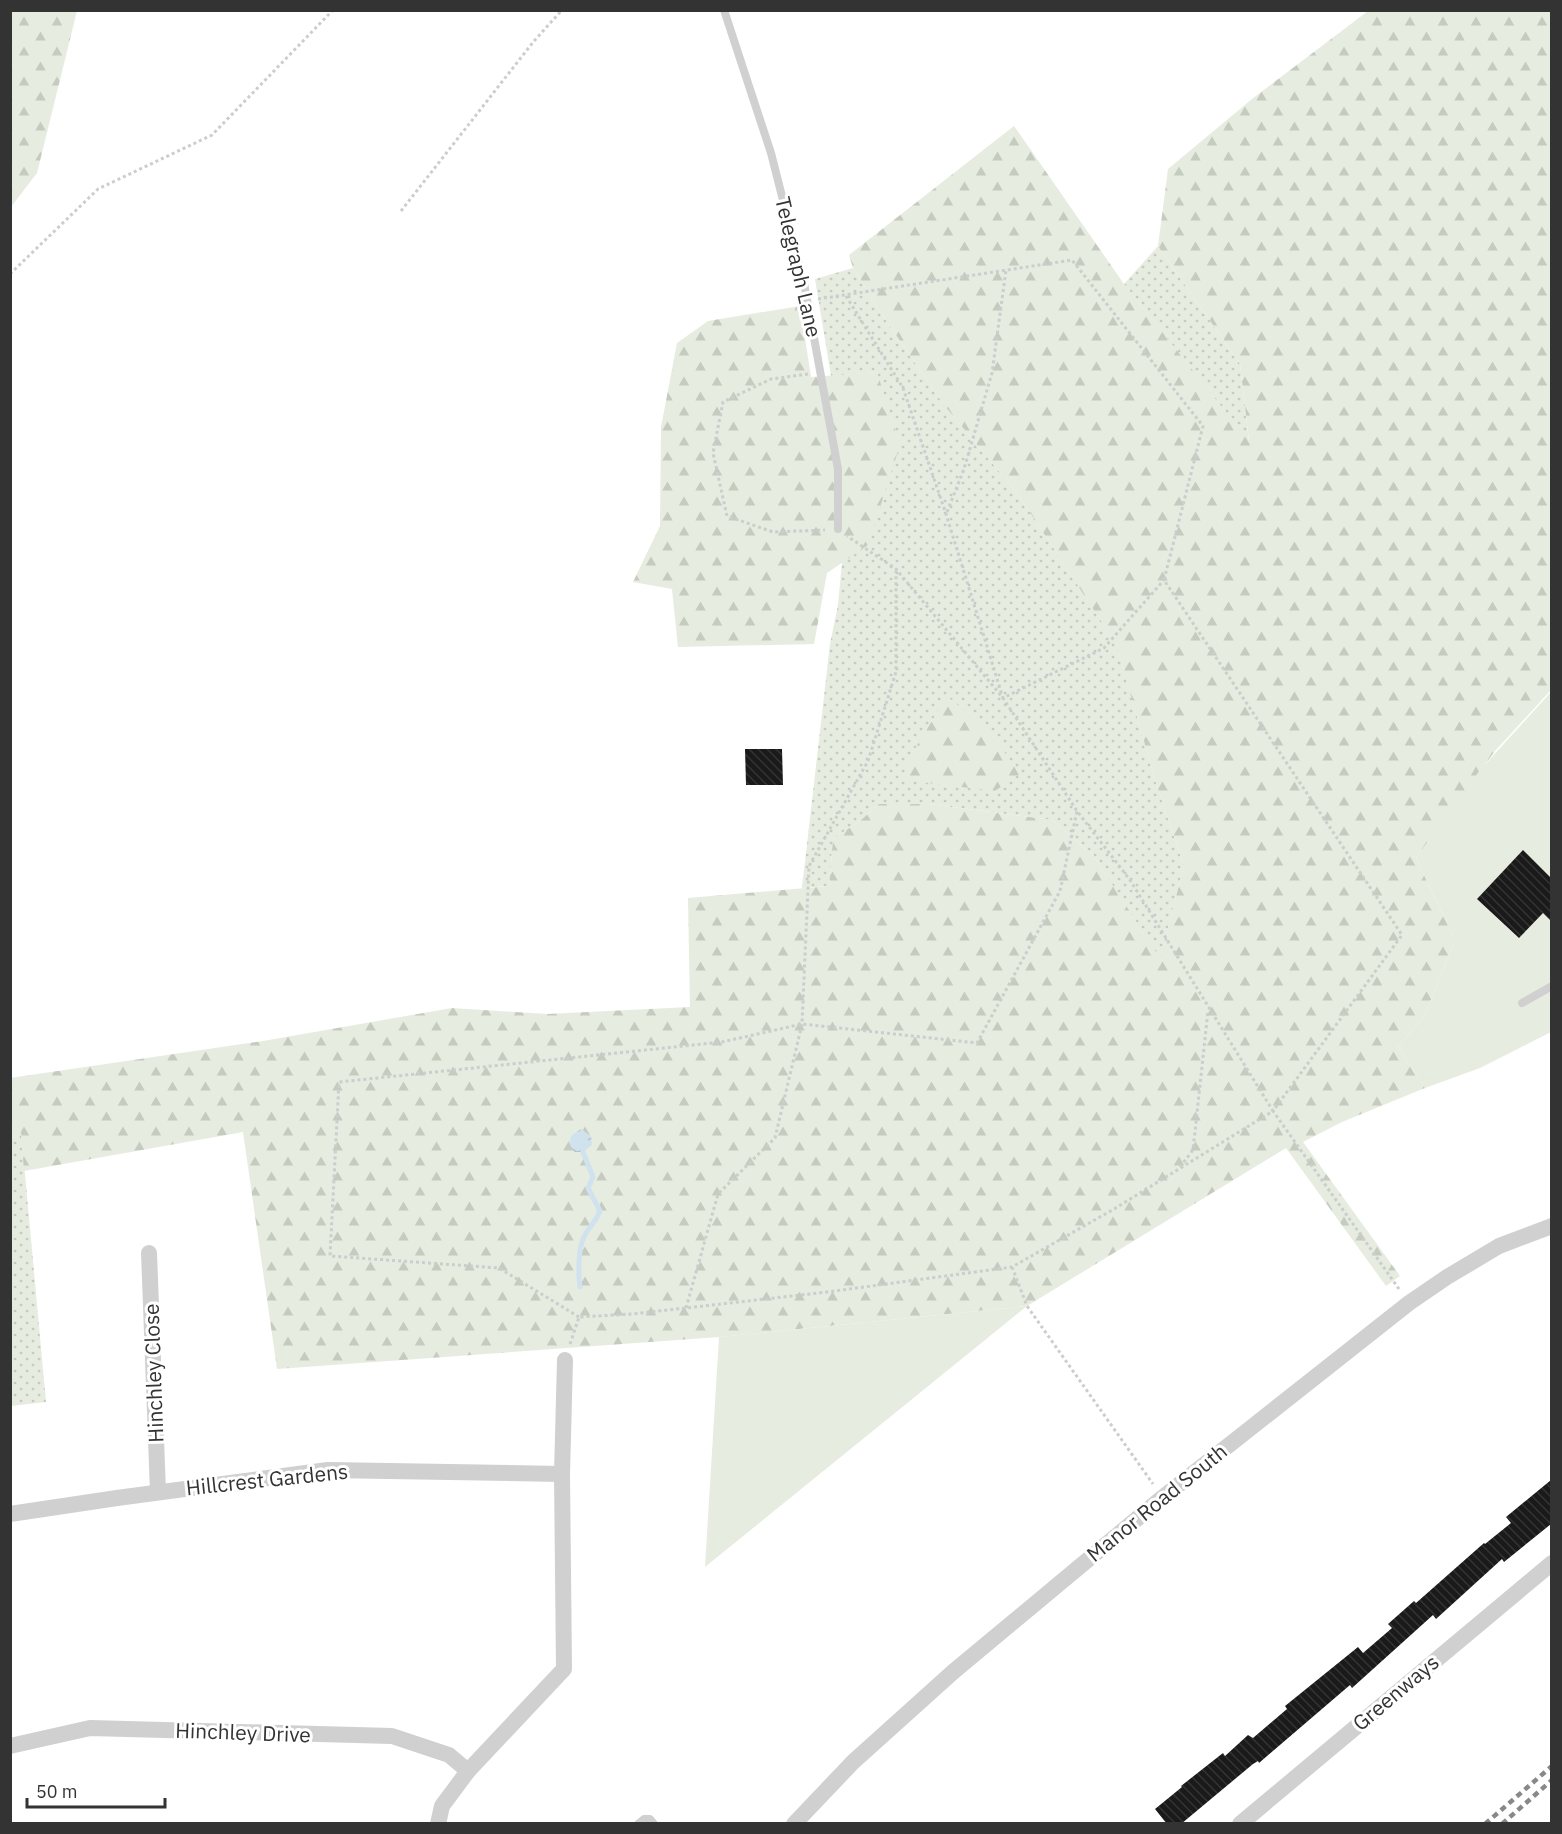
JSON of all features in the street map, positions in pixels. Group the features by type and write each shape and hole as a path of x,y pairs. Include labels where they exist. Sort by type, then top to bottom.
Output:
{"street":[{"name":"Manor Road South","path":"794,1824 853,1762 945,1680 1162,1498 1409,1303 1447,1276 1499,1246 1551,1226"},
{"name":"Hinchley Close","path":"149,1253 158,1492"},
{"path":"438,1824 442,1806 468,1771 564,1669 562,1474 565,1360"},
{"name":"Hillcrest Gardens","path":"10,1514 328,1470 562,1474"},
{"name":"Greenways","path":"1240,1824 1551,1563"},
{"name":"Hinchley Drive","path":"10,1746 90,1728 393,1736 449,1755 468,1771"}],"lane":[{"name":"Telegraph Lane","path":"724,10 771,153 807,301 838,469 838,529"},
{"path":"1522,1003 1551,986"},
{"path":"638,1824 644,1819 654,1824"}],"path":[{"path":"10,274 98,189 212,135 333,10"},
{"path":"401,211 534,41 562,10"},
{"path":"807,301 1072,260 1203,426 1164,580 1104,648 1003,698"},
{"path":"946,514 964,469 992,373 1006,270"},
{"path":"846,295 903,388 946,514 1003,698"},
{"path":"820,372 771,379 723,402 713,453 727,516 773,532 838,529 896,569 1003,698 1077,811 1130,880 1273,1111 1409,1303"},
{"path":"686,1308 718,1194 775,1138 802,1024 809,866 868,761 896,672 896,569"},
{"path":"1077,811 1060,891 977,1043 802,1024 722,1042 339,1082 330,1256 499,1268 579,1317 686,1308 1012,1267 1273,1111 1402,935 1164,580"},
{"path":"1177,1170 1193,1150 1208,1009"},
{"path":"1012,1267 1027,1306 1162,1498"},
{"path":"565,1360 579,1317"}],"green space":[{"path":"11,10 77,11 37,173 11,207"},
{"path":"1368,11 1551,11 1551,690 1495,751 1416,858 1455,940 1424,1017 1398,1047 1425,1088 1342,1122 1303,1142 1400,1276 1386,1286 1286,1148 1027,1306 719,1337 277,1369 243,1132 24,1171 21,1132 11,1132 10,1078 263,1041 452,1008 547,1014 690,1007 688,898 829,886 833,839 861,820 879,804 928,804 1052,820 1093,855 1160,958 1184,866 1156,783 1116,644 1018,494 944,405 887,322 853,268 849,255 1014,126 1124,284 1249,441 1240,364 1158,246 1168,169 1252,99"},
{"path":"1158,246 1240,364 1249,442 1124,284"},
{"path":"853,268 944,405 1018,494 1116,643 1156,783 1184,866 1160,959 1093,855 1052,820 928,804 879,804 861,820 833,839 829,886 802,888 830,644 838,605 842,562 868,545 877,372 831,376 815,279"},
{"path":"800,306 811,377 877,372 900,445 868,545 827,573 814,644 678,647 672,589 633,582 660,526 661,427 677,343 708,321"},
{"path":"1551,692 1551,1032 1480,1068 1425,1088 1398,1047 1424,1017 1455,940 1416,858 1480,770"},
{"path":"947,696 991,733 1020,774 995,791 904,780 908,760"},
{"path":"21,1131 46,1402 11,1406 10,1132"},
{"path":"1027,1306 705,1567 719,1337"}],"water":[{"path":"581,1129 591,1136 592,1145 583,1152 574,1152 569,1142 572,1135"}],"building":[{"path":"745,749 782,749 783,785 746,785"},
{"path":"1523,850 1551,878 1551,921 1543,913 1519,938 1477,899"},
{"path":"1551,1480 1551,1524 1504,1562 1502,1559 1436,1619 1433,1615 1352,1688 1350,1685 1259,1763 1258,1761 1253,1764 1181,1824 1167,1824 1155,1809 1223,1753 1225,1756 1248,1735 1253,1738 1287,1709 1285,1706 1358,1647 1363,1653 1392,1628 1388,1624 1414,1601 1416,1603 1484,1543 1511,1523 1506,1517"}],"waterway":[{"path":"580,1287 581,1246 600,1211 588,1188 593,1177 583,1152"}],"railway":[{"path":"1485,1824 1552,1766"},
{"path":"1502,1824 1552,1780"}]}
